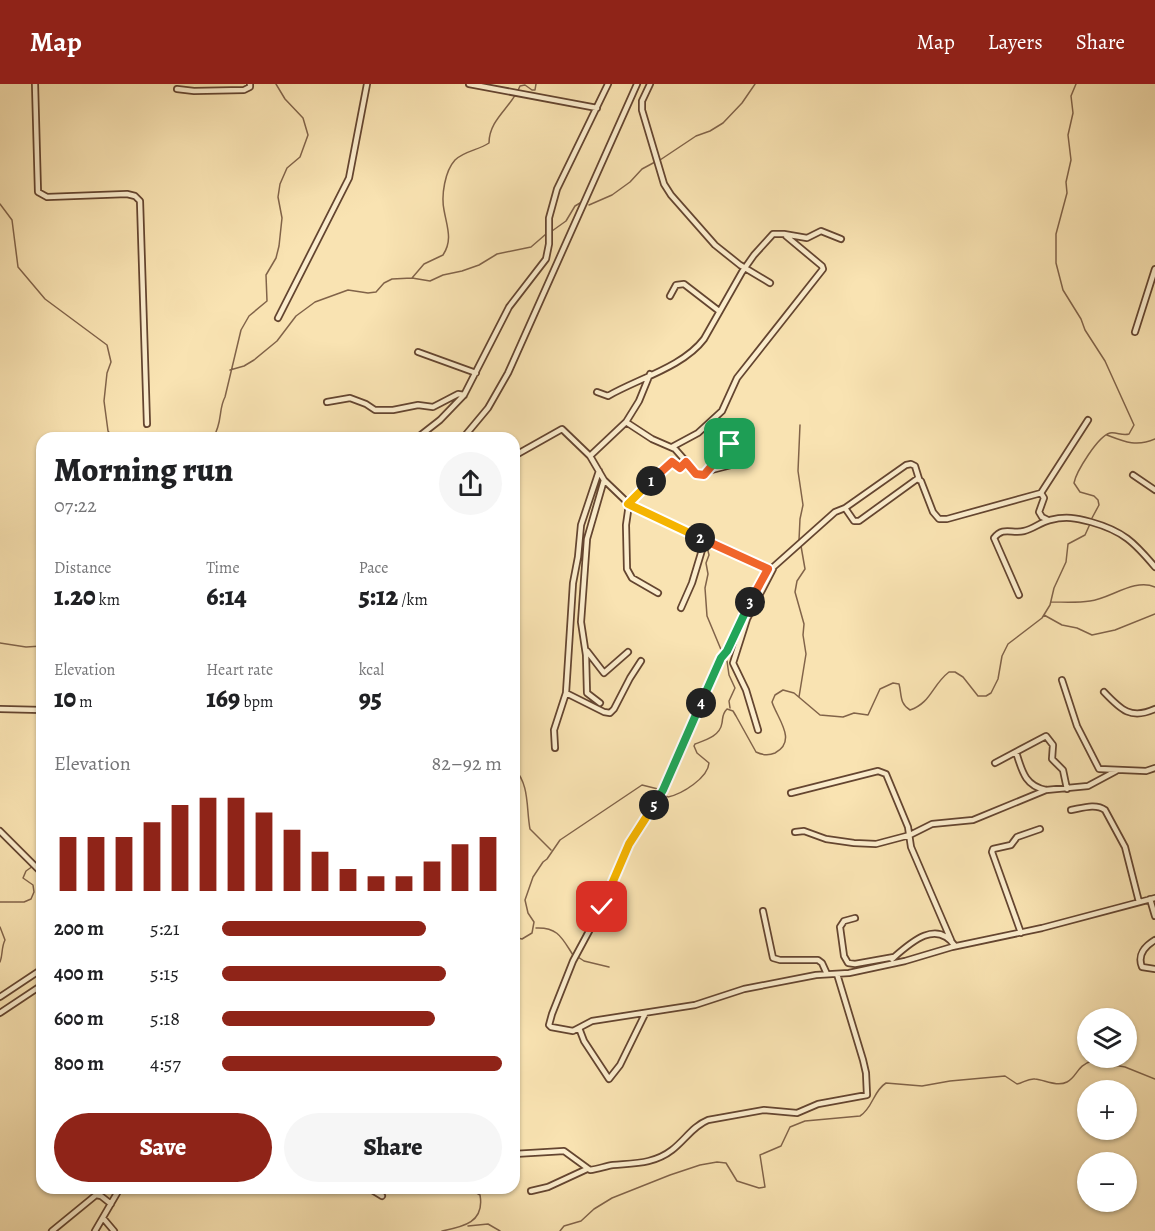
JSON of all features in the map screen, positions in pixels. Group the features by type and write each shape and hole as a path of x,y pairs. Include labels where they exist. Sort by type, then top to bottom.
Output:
{"street":[{"path":"35,84 37,188 40,194 47,197 127,194 135,196 140,201 147,424"},
{"path":"177,89 244,90 250,87 250,84"},
{"path":"278,318 349,178 367,84"},
{"path":"469,84 597,108"},
{"path":"424,432 464,395 509,307 546,259 549,249 549,218 553,202 563,176 608,84"},
{"path":"468,432 488,408 508,374 637,84"},
{"path":"650,84 642,101 642,110 664,184 686,214 707,237 745,268 770,283"},
{"path":"597,392 608,396 675,363 696,349 745,268 769,238 775,234 807,238 821,231 841,239"},
{"path":"672,447 698,433 722,411 737,378 823,269 813,257 784,234"},
{"path":"1135,332 1155,269"},
{"path":"669,296 676,285 684,284 719,311"},
{"path":"418,352 476,373"},
{"path":"590,456 626,422 639,401 650,374"},
{"path":"327,402 350,398 375,410 386,411 418,405 433,407 458,394 464,395"},
{"path":"443,402 443,409 447,413"},
{"path":"1088,420 1041,493 939,519 933,512 915,466 906,465 845,508 835,512 771,569 727,651 721,658 663,790 629,844 602,907 570,969 549,1025 569,1031 592,1021 695,1005 744,989 886,965 952,947 1021,933 1152,898 1155,916"},
{"path":"626,422 652,439 672,447 698,476 708,471 729,444 737,449 739,463 708,471"},
{"path":"520,453 562,429 590,456 604,480 628,504 771,569"},
{"path":"658,593 640,584 627,569 628,504 671,462 680,468 686,462"},
{"path":"555,748 554,730 566,693 573,583 581,525 599,471"},
{"path":"1133,475 1155,490"},
{"path":"845,508 854,521 859,521 914,480 919,479"},
{"path":"600,703 587,693 586,650 581,622 587,539 604,480"},
{"path":"1041,493 1044,498 1039,512 1041,518 1048,520"},
{"path":"1019,595 994,538 1007,530 1023,532 1048,520 1075,517 1107,526 1134,543 1155,567"},
{"path":"681,608 692,583 705,540"},
{"path":"758,730 746,690 733,663 747,619 771,569"},
{"path":"586,650 604,673 628,652"},
{"path":"566,693 610,713 641,661"},
{"path":"1062,680 1077,726 1099,769"},
{"path":"1104,692 1131,713 1143,714 1155,709"},
{"path":"0,709 36,710"},
{"path":"995,763 1048,737 1053,745 1053,759 1063,770 1066,789"},
{"path":"1016,752 1026,780 1039,789 1081,788 1118,769"},
{"path":"1099,769 1146,771 1155,768"},
{"path":"1097,781 1096,772 1099,769"},
{"path":"791,793 879,771 884,772 891,782 910,835 911,847 955,946 952,947"},
{"path":"795,832 804,831 826,838 871,844 910,835 932,824 973,820 1046,790"},
{"path":"1071,810 1094,806 1105,810 1125,847 1139,902"},
{"path":"1021,933 992,852 993,849 1011,845 1017,837 1040,829"},
{"path":"0,831 36,867"},
{"path":"763,911 770,951 774,959 816,959 822,963 827,974"},
{"path":"855,918 844,921 840,927 844,956 848,963 855,964 894,957"},
{"path":"886,965 912,941 929,934 941,934 951,940"},
{"path":"1155,940 1146,946 1140,959 1142,967 1155,969"},
{"path":"0,997 36,973"},
{"path":"520,1154 564,1151 587,1169 594,1170 615,1165 637,1164 663,1156 699,1124 708,1120 764,1110 796,1113 818,1104 867,1095 863,1060 837,974"},
{"path":"0,1013 36,989"},
{"path":"579,1028 582,1038 609,1079 620,1065 645,1014"},
{"path":"531,1191 548,1187 587,1169"},
{"path":"95,1231 117,1194"},
{"path":"52,1231 96,1195 111,1204"},
{"path":"103,1218 114,1231"}],"waterway":[{"path":"216,432 241,330 249,316 267,301 266,275 276,258 279,246 282,218 278,197 280,184 287,168 300,157 308,135 303,118 285,99 276,84"},
{"path":"230,370 254,360 277,341 296,316 315,302 348,290 376,292 384,283 392,279 412,278 424,264 443,255 449,239 443,204 444,190 446,177 452,165 463,155 489,143 493,127 520,86 525,85 535,90 536,84"},
{"path":"660,160 696,136 723,123 742,103 755,84"},
{"path":"1076,84 1071,96 1073,113 1068,135 1071,160 1066,182 1067,193 1056,234 1056,263 1063,290 1105,361 1134,425 1129,434 1110,433 1105,436 1088,455 1076,478 1074,483 1080,492 1094,496 1098,500 1099,505 1092,518"},
{"path":"589,205 612,195 630,182 642,169 655,162"},
{"path":"552,231 566,221 575,206 580,203"},
{"path":"0,204 12,220 18,267 45,299 107,345 111,362 107,373 104,401 109,432"},
{"path":"412,278 430,281 443,275 462,271 479,265 497,254 531,247 546,234"},
{"path":"799,540 803,505 798,471 800,425"},
{"path":"1107,435 1131,443 1142,443 1155,439"},
{"path":"665,795 668,797 680,793 699,780 708,769 709,763 697,753 694,746 712,737 718,731 723,714 727,709 733,711 756,752 770,755 782,748 785,742 784,729 772,702 775,695 783,690 794,693 820,715 843,717 854,713 868,715 880,689 893,683 899,684 902,702 910,710 923,703 949,672 955,672 963,677 978,696 991,693 998,679 1002,656 1008,644 1042,618 1050,605 1054,588 1066,562 1068,544 1085,535 1090,524"},
{"path":"799,697 806,654 804,624 795,592 797,581 805,569 801,546"},
{"path":"707,547 709,555 706,563 708,574 705,588 707,616 722,652"},
{"path":"1051,602 1090,601 1139,585 1155,587"},
{"path":"1044,615 1062,625 1077,628 1092,635 1115,630 1155,614"},
{"path":"0,643 36,646"},
{"path":"727,661 729,675 735,688 729,701 730,708"},
{"path":"520,777 527,797 530,829 551,850"},
{"path":"520,938 532,933 534,922 528,913 525,900 533,877 560,840 642,785 658,789"},
{"path":"0,902 24,902 31,899 34,892 33,885 23,878 26,871 33,866"},
{"path":"0,927 5,940 0,962"},
{"path":"536,928 550,929 559,935 573,955"},
{"path":"578,957 584,961 609,967"},
{"path":"560,1231 564,1226 581,1221 594,1209 612,1198 700,1165 726,1163 737,1181 759,1188 765,1187 760,1155 781,1146 790,1127 805,1121 860,1116 868,1109 878,1090 886,1083 922,1086 1005,1076 1017,1084 1032,1079 1059,1084 1070,1080 1083,1065 1092,1061 1125,1067 1155,1079"},
{"path":"442,1231 457,1228 475,1218 481,1204 478,1194"},
{"path":"468,1226 488,1224 500,1231"}],"route":[{"path":"602,907 629,844 663,790 721,658 727,651 768,569 628,504 671,462 680,468 686,462 698,476 704,475 730,444"}]}
